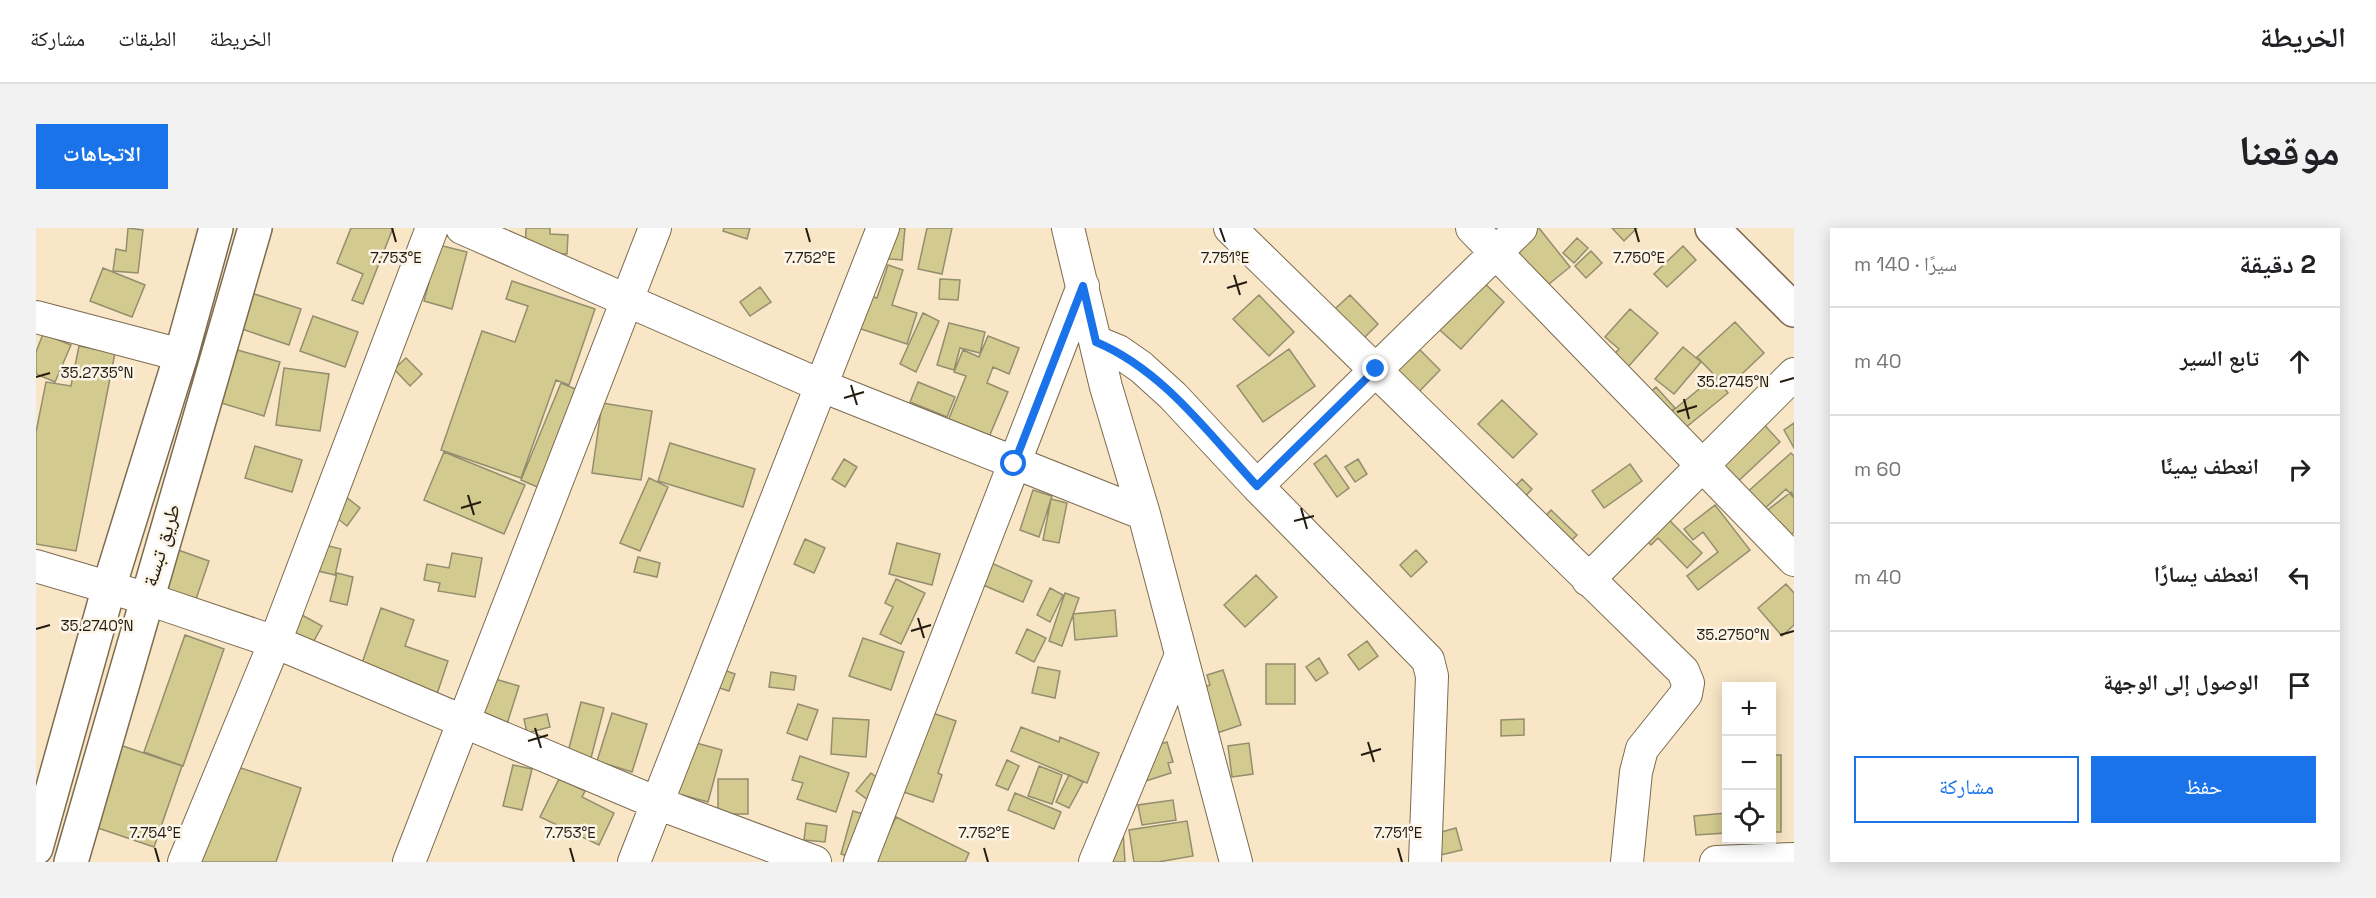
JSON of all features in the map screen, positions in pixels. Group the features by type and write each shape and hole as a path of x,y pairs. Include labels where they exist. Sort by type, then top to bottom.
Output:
{"main road":[{"name":"طريق تبسة","path":"36,848 110,587 182,355 216,228"},
{"name":"طريق تبسة","path":"70,862 145,598 255,228"},
{"path":"1712,228 1794,310"}],"street":[{"path":"184,862 275,642 432,228"},
{"path":"462,228 822,386 1144,514"},
{"path":"409,862 655,228"},
{"path":"634,862 883,228"},
{"path":"1068,228 1117,427 1144,514 1236,862"},
{"path":"1230,228 1683,672 1688,683 1686,694 1642,749 1636,772 1627,862"},
{"path":"1472,228 1794,560"},
{"path":"1257,486 1521,228"},
{"path":"860,862 1083,286"},
{"path":"36,317 182,355"},
{"path":"1096,342 1118,351 1141,367 1173,396 1257,486 1428,660 1432,676 1425,862"},
{"path":"1588,580 1705,466 1794,374"},
{"path":"36,566 145,598 275,642 657,803 815,862"},
{"path":"1095,862 1181,655"},
{"path":"1716,862 1794,859"}],"building":[{"path":"128,228 143,230 138,273 113,271 116,249 126,251"},
{"path":"351,228 393,228 363,304 352,300 363,274 337,263"},
{"path":"526,228 550,228 550,234 568,235 567,254 525,253"},
{"path":"724,228 750,228 747,239 723,231"},
{"path":"882,228 905,228 902,260 879,258"},
{"path":"927,228 952,228 942,274 918,269"},
{"path":"1532,228 1539,228 1570,267 1539,292 1505,249"},
{"path":"1612,228 1637,228 1624,241"},
{"path":"1577,238 1588,248 1574,263 1563,253"},
{"path":"423,241 467,252 452,309 424,301 429,282 412,278"},
{"path":"1683,246 1696,260 1667,287 1654,274"},
{"path":"1591,251 1602,263 1586,278 1575,266"},
{"path":"888,265 903,270 892,305 917,313 907,344 849,325 860,293 877,298"},
{"path":"103,268 145,285 132,317 90,301"},
{"path":"1477,276 1504,302 1461,349 1433,324"},
{"path":"940,279 960,280 958,300 939,299"},
{"path":"512,281 595,309 569,385 556,380 521,478 441,450 482,331 515,342 528,306 506,299"},
{"path":"760,287 771,302 750,316 740,302"},
{"path":"242,290 301,309 289,345 230,325"},
{"path":"1259,295 1294,332 1269,356 1233,319"},
{"path":"1350,295 1378,324 1355,347 1326,317"},
{"path":"1630,309 1658,333 1621,375 1606,363 1619,349 1605,337"},
{"path":"923,313 939,321 916,372 900,364"},
{"path":"313,316 358,332 345,367 300,351"},
{"path":"1735,322 1764,353 1727,388 1697,357"},
{"path":"949,323 985,332 980,353 960,348 954,370 937,365"},
{"path":"43,334 71,345 55,382 36,374 36,352"},
{"path":"988,336 1019,348 1009,374 993,367 987,383 1008,392 989,437 948,421 966,376 954,372 963,350 979,357"},
{"path":"1410,340 1440,370 1412,399 1381,369"},
{"path":"79,346 115,353 76,551 36,544 36,432 46,382 71,386"},
{"path":"1683,347 1701,362 1674,394 1655,379"},
{"path":"234,349 280,362 264,416 218,402"},
{"path":"1289,349 1315,386 1263,422 1237,386"},
{"path":"406,358 422,374 410,386 394,369"},
{"path":"284,368 329,374 320,431 276,425"},
{"path":"1715,376 1728,393 1679,433 1665,417"},
{"path":"918,382 955,397 947,417 910,402"},
{"path":"561,383 587,394 547,491 521,480"},
{"path":"1656,387 1675,408 1662,420 1644,398"},
{"path":"1502,400 1537,434 1513,458 1478,424"},
{"path":"602,403 652,411 641,480 592,473"},
{"path":"1759,419 1780,442 1731,488 1709,466"},
{"path":"1794,423 1794,448 1784,430"},
{"path":"670,443 755,469 743,507 658,481"},
{"path":"255,446 302,460 292,492 245,478"},
{"path":"444,452 525,485 504,534 424,500"},
{"path":"1791,453 1794,456 1794,498 1786,489 1760,513 1744,495"},
{"path":"1326,455 1349,488 1337,497 1314,464"},
{"path":"844,459 857,467 845,487 832,479"},
{"path":"1358,459 1367,474 1355,482 1345,467"},
{"path":"1630,464 1642,481 1604,508 1592,491"},
{"path":"649,478 668,487 640,551 620,543"},
{"path":"1522,479 1532,489 1517,505 1507,495"},
{"path":"1033,490 1052,496 1039,537 1020,530"},
{"path":"1791,492 1794,496 1794,532 1785,539 1765,512"},
{"path":"341,493 360,508 347,526 327,510"},
{"path":"1051,499 1067,503 1059,543 1043,540"},
{"path":"1715,505 1750,550 1698,590 1687,576 1718,552 1703,532 1693,540 1684,529"},
{"path":"1551,510 1577,535 1562,550 1536,526"},
{"path":"1659,510 1702,553 1687,568 1658,538 1651,545 1637,531"},
{"path":"805,539 825,548 814,573 794,564"},
{"path":"305,540 341,549 335,575 314,570"},
{"path":"897,543 940,554 932,585 889,574"},
{"path":"167,546 209,561 194,605 151,591"},
{"path":"1416,550 1427,562 1411,577 1400,565"},
{"path":"452,553 482,558 475,597 438,591 440,583 424,580 427,564 449,568"},
{"path":"971,554 1032,581 1023,602 962,576"},
{"path":"638,557 660,563 657,577 634,572"},
{"path":"337,573 353,577 347,605 330,601"},
{"path":"1256,575 1277,597 1245,627 1224,605"},
{"path":"896,579 925,593 901,644 880,634 893,607 885,603"},
{"path":"1786,584 1794,593 1794,625 1782,636 1758,608"},
{"path":"1050,588 1063,595 1050,622 1037,615"},
{"path":"1065,593 1079,598 1062,646 1049,641"},
{"path":"284,605 322,626 310,648 271,628"},
{"path":"381,608 414,620 405,646 448,661 437,694 360,669"},
{"path":"1115,610 1117,636 1075,640 1073,614"},
{"path":"1027,629 1046,638 1034,662 1016,653"},
{"path":"185,635 224,649 183,766 144,752"},
{"path":"863,638 904,652 891,690 849,676"},
{"path":"1367,641 1378,656 1359,670 1348,655"},
{"path":"1319,658 1328,673 1316,681 1306,667"},
{"path":"704,663 735,674 729,691 698,681"},
{"path":"1266,664 1295,664 1295,704 1266,704"},
{"path":"1038,667 1060,671 1055,698 1032,693"},
{"path":"1223,670 1241,725 1196,740 1181,695 1210,685 1207,675"},
{"path":"771,672 796,676 794,690 769,687"},
{"path":"474,673 519,686 507,724 463,711"},
{"path":"581,702 604,708 591,758 568,752"},
{"path":"798,704 818,710 807,740 787,733"},
{"path":"912,706 956,721 938,773 942,775 933,802 889,787"},
{"path":"612,713 647,724 632,772 597,761"},
{"path":"547,714 550,727 527,733 524,719"},
{"path":"833,718 869,720 866,757 831,754"},
{"path":"1524,719 1524,735 1501,736 1501,720"},
{"path":"1021,727 1059,742 1060,737 1099,753 1087,783 1011,751"},
{"path":"678,738 722,750 708,802 664,790"},
{"path":"1167,742 1173,762 1168,763 1171,773 1130,786 1121,756"},
{"path":"1249,743 1253,774 1232,777 1228,746"},
{"path":"117,744 182,766 154,847 89,825"},
{"path":"1776,755 1781,755 1781,832 1776,832"},
{"path":"800,756 849,773 836,812 797,799 803,783 792,780"},
{"path":"217,760 301,788 276,862 182,862"},
{"path":"1007,760 1019,766 1008,790 996,785"},
{"path":"513,765 532,769 522,810 503,806"},
{"path":"1039,766 1062,775 1052,804 1028,796"},
{"path":"871,773 885,784 872,803 856,791"},
{"path":"1069,775 1083,782 1069,808 1056,802"},
{"path":"559,779 585,791 582,797 614,813 599,845 540,817"},
{"path":"718,779 748,779 748,814 718,814"},
{"path":"1015,793 1061,812 1054,829 1008,810"},
{"path":"1173,800 1176,820 1142,825 1138,805"},
{"path":"853,811 870,816 857,859 841,854"},
{"path":"1722,813 1722,833 1696,835 1694,816"},
{"path":"896,817 969,853 965,862 874,862"},
{"path":"1187,821 1193,856 1158,862 1134,862 1129,830"},
{"path":"806,823 827,826 825,842 804,840"},
{"path":"1456,828 1462,850 1432,857 1427,836"},
{"path":"1123,830 1125,862 1100,862"}],"route":[{"path":"1014,464 1083,286 1096,342 1118,351 1141,367 1173,396 1257,486 1376,369"}]}
